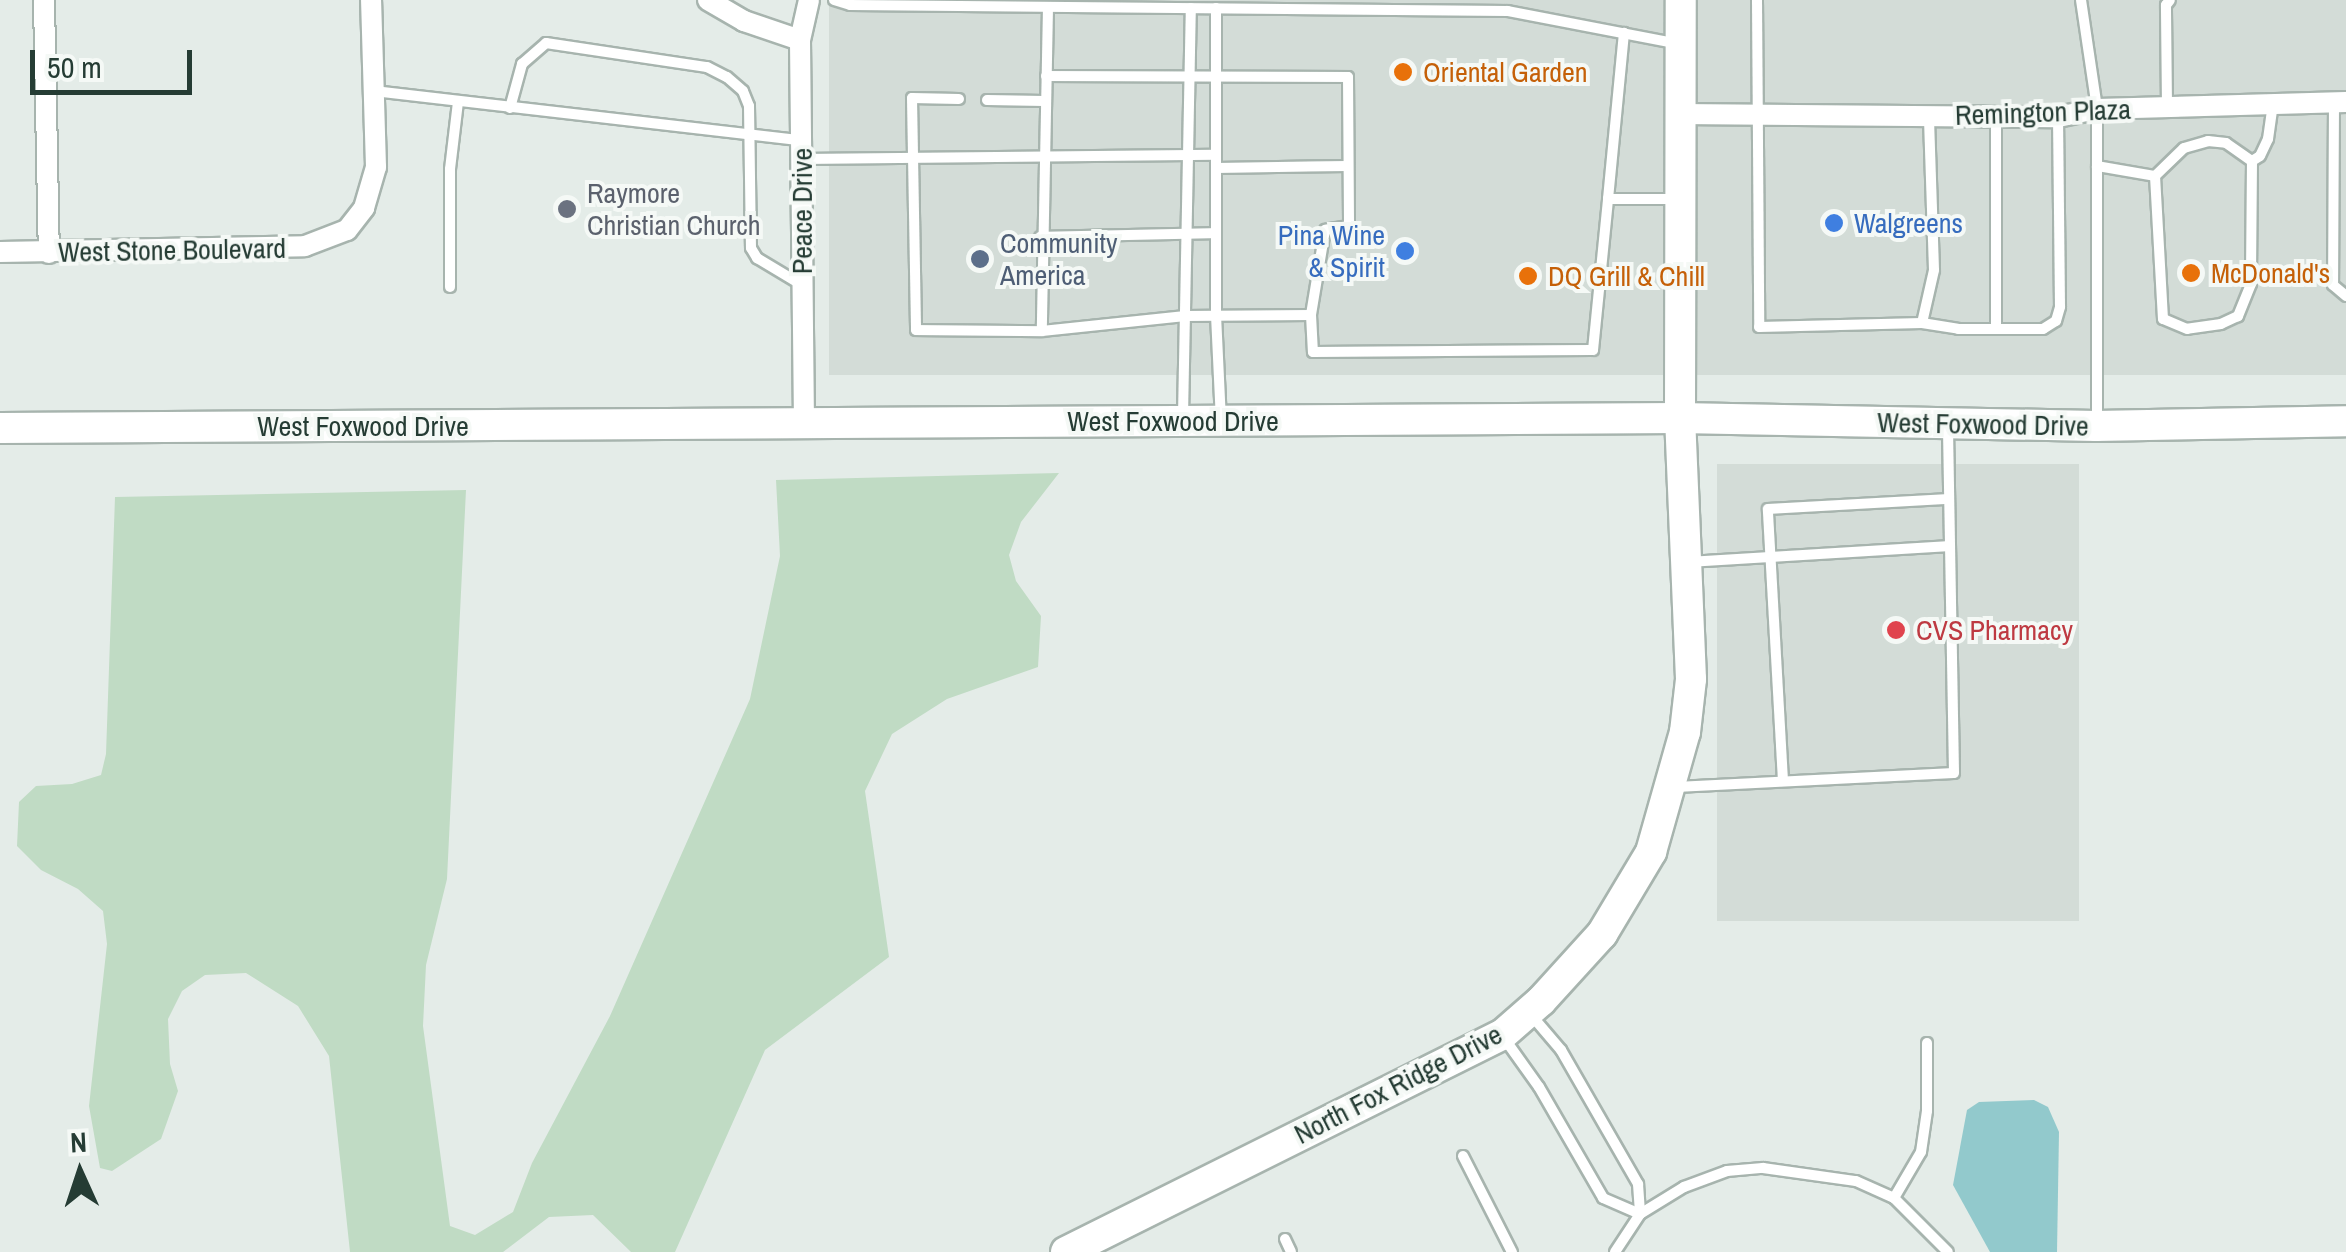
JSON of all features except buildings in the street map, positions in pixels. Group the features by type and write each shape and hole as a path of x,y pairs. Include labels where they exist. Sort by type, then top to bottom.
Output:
{"main road":[{"name":"North Fox Ridge Drive","path":"1066,1252 1502,1035 1602,934 1651,852 1685,732 1692,678 1680,418 1680,0"},
{"name":"West Foxwood Drive","path":"0,428 1680,418 2096,426 2346,420"}],"street":[{"path":"44,0 49,253"},
{"path":"371,0 374,91"},
{"path":"708,0 744,21 800,40"},
{"name":"Peace Drive","path":"804,423 800,40 809,0"},
{"name":"West Stone Boulevard","path":"0,252 304,246 340,233 364,208 372,186 377,148 374,91"},
{"name":"Remington Plaza","path":"1679,114 2058,117 2097,109 2340,103"}],"lane":[{"path":"834,0 850,5 1508,10 1679,44"},
{"path":"1757,0 1759,327 1922,323 1958,329 2043,329 2056,321 2060,306 2058,117"},
{"path":"2081,0 2097,109 2096,426"},
{"path":"2167,107 2166,5 2170,0"},
{"path":"1042,331 1040,237 1048,6"},
{"path":"1183,421 1190,234 1191,8"},
{"path":"1216,8 1216,315 1222,420"},
{"path":"1046,76 1348,77 1348,226 1325,230 1312,316 1313,352 1593,350 1624,33"},
{"path":"510,108 522,64 546,43 708,66 743,92 750,134 751,248 757,258 802,286"},
{"path":"374,91 750,134 802,149 911,158 1191,155 1216,162 1348,166"},
{"path":"960,99 912,98 916,330 1042,331 1185,316 1312,316"},
{"path":"987,100 1044,101"},
{"path":"450,287 450,169 458,102"},
{"path":"2340,103 2333,286 2346,296"},
{"path":"2252,161 2260,156 2268,139 2272,104"},
{"path":"1922,323 1934,270 1929,116"},
{"path":"1996,116 1996,329"},
{"path":"2208,141 2226,142 2252,161 2252,284 2238,316 2221,324 2187,329 2163,319 2156,176 2184,148 2208,141"},
{"path":"2097,166 2156,176"},
{"path":"1608,198 1679,199"},
{"path":"1040,237 1216,233"},
{"path":"1671,787 1954,774 1948,423"},
{"path":"1783,781 1768,509 1950,499"},
{"path":"1688,562 1950,546"},
{"path":"1528,1012 1561,1050 1638,1184 1640,1214"},
{"path":"1502,1035 1539,1086 1604,1198 1640,1214"},
{"path":"1894,1198 1921,1152 1927,1111 1927,1044"},
{"path":"1463,1156 1512,1252"},
{"path":"1616,1252 1640,1214 1727,1171 1764,1168 1856,1182 1894,1198 1948,1252"},
{"path":"1285,1239 1292,1252"}],"shaded area":[{"path":"829,0 2346,0 2346,375 829,375"},
{"path":"1717,464 2079,464 2079,921 1717,921"}],"green space":[{"path":"1059,473 1021,522 1009,555 1016,581 1041,616 1038,667 947,699 892,734 865,791 889,957 765,1050 675,1252 631,1252 593,1215 549,1217 503,1252 350,1252 329,1056 298,1006 246,973 205,975 182,991 168,1019 170,1064 178,1091 161,1139 112,1171 100,1168 89,1106 107,944 103,911 78,889 41,870 17,846 19,802 36,786 72,784 101,775 106,754 115,497 466,490 447,879 426,965 423,1026 450,1226 475,1235 513,1212 532,1163 610,1016 750,699 780,556 776,480"}],"water":[{"path":"2034,1100 2048,1107 2059,1132 2057,1252 1990,1252 1953,1185 1967,1110 1979,1102"}],"place":[{"name":"Oriental Garden","path":"1403,72"},
{"name":"Raymore Christian Church","path":"567,209"},
{"name":"Walgreens","path":"1834,223"},
{"name":"Pina Wine & Spirit","path":"1405,251"},
{"name":"Community America","path":"980,259"},
{"name":"McDonald's","path":"2191,273"},
{"name":"DQ Grill & Chill","path":"1528,276"},
{"name":"CVS Pharmacy","path":"1896,630"}]}
